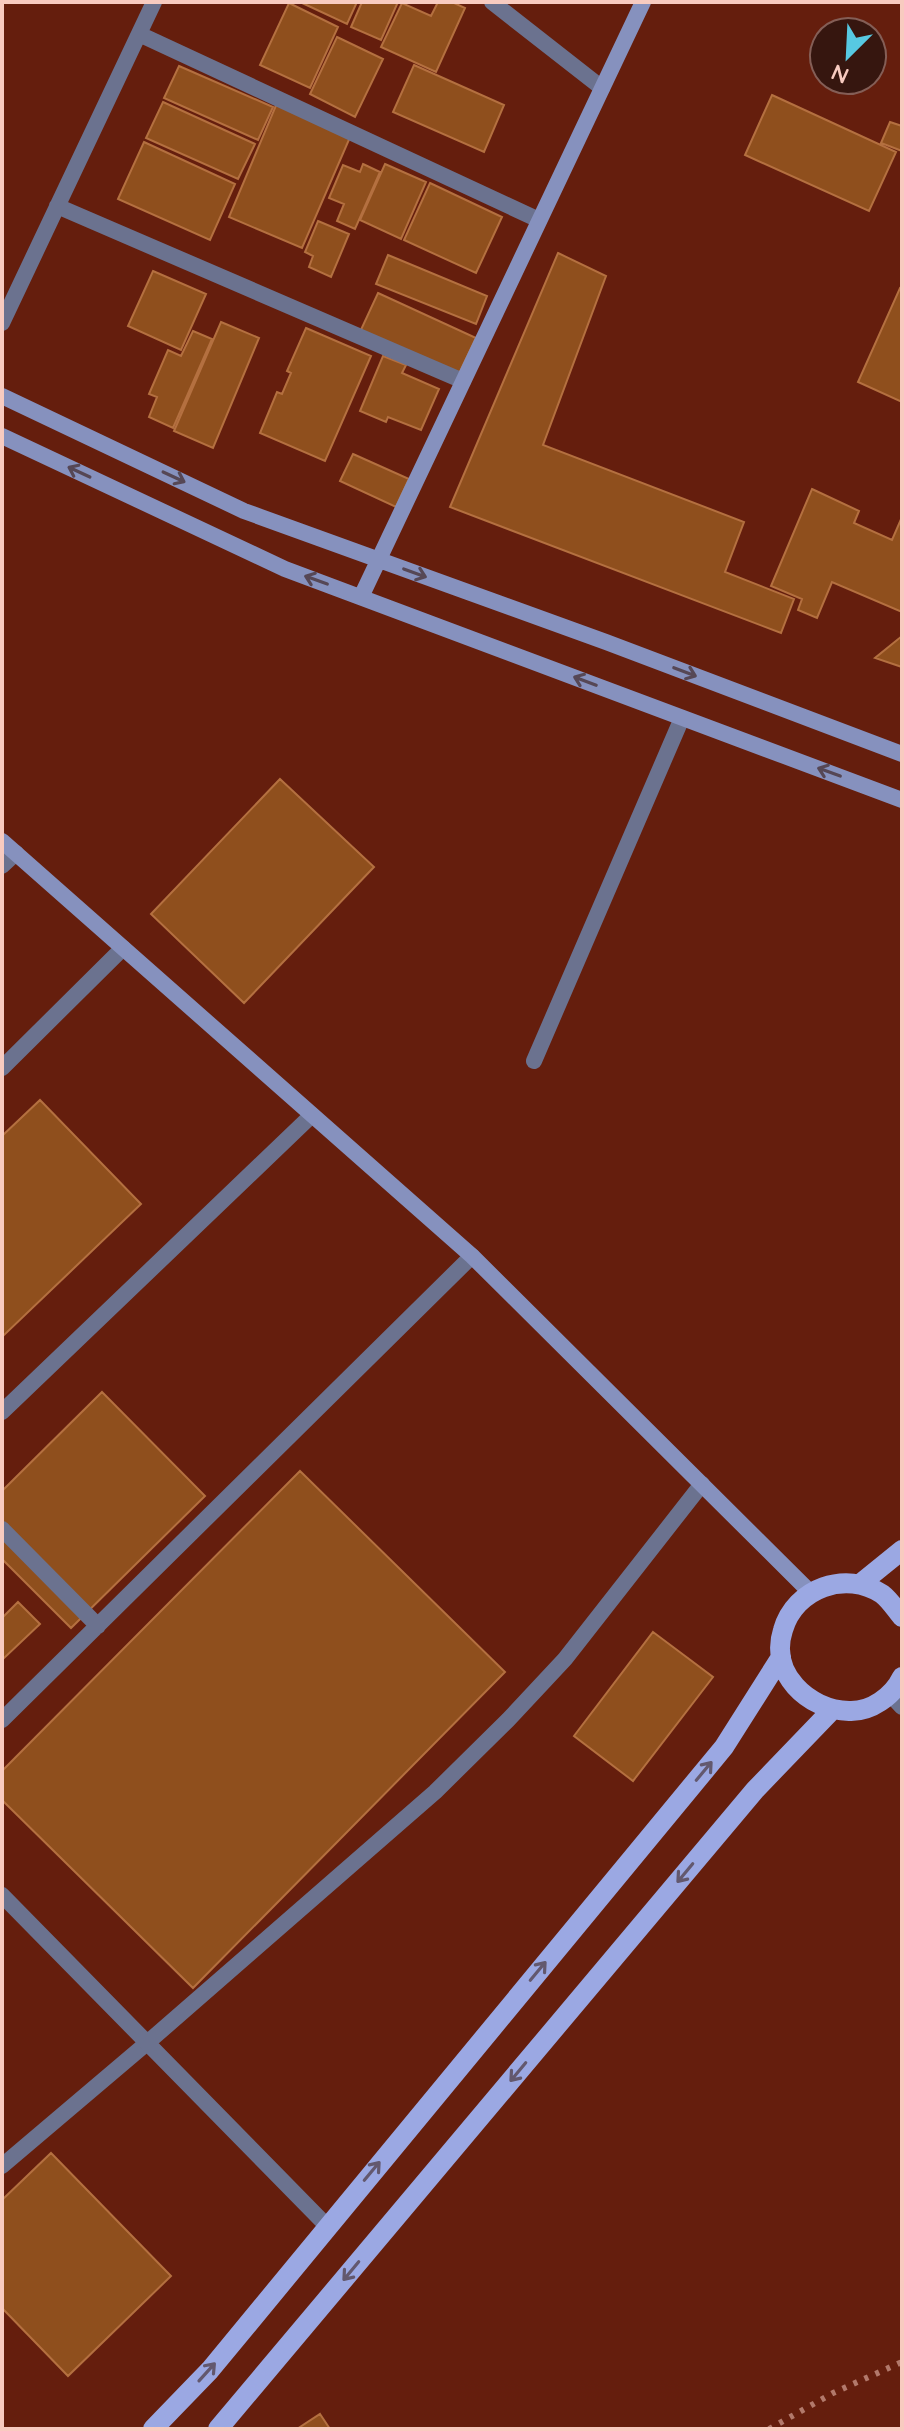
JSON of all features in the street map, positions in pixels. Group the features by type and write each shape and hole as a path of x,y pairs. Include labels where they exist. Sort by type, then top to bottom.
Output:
{"main road":[{"path":"361,597 643,2"},
{"path":"2,396 244,511 606,642 902,754"},
{"path":"2,436 285,569 902,800"},
{"path":"2,841 472,1256 811,1593"},
{"path":"860,1584 902,1550"},
{"path":"902,1617 884,1595 860,1584 836,1583 811,1593 793,1609 782,1630 781,1657 791,1682 799,1691 807,1699 831,1711 855,1712 882,1701 896,1701 902,1677"},
{"path":"153,2429 210,2370 724,1747 781,1657"},
{"path":"218,2429 755,1790 831,1711"}],"street":[{"path":"2,323 154,2"},
{"path":"492,2 602,88"},
{"path":"139,34 539,220"},
{"path":"57,206 463,381"},
{"path":"534,1061 682,718"},
{"path":"2,866 16,853"},
{"path":"2,1068 123,948"},
{"path":"2,1412 312,1115"},
{"path":"2,1720 472,1256"},
{"path":"2,2166 435,1792 565,1659 702,1484"},
{"path":"2,1529 98,1626"},
{"path":"2,1895 327,2226"}],"building":[{"path":"300,2 357,2 347,24"},
{"path":"362,2 398,2 381,40 351,27"},
{"path":"438,2 452,2 465,8 436,72 381,47 402,3 431,16"},
{"path":"289,3 338,27 310,88 260,65"},
{"path":"337,37 383,59 355,117 310,94"},
{"path":"414,65 504,105 484,152 393,112"},
{"path":"179,66 273,107 258,140 164,98"},
{"path":"772,95 896,152 869,211 745,155"},
{"path":"163,102 255,144 238,179 146,138"},
{"path":"277,103 351,135 302,248 229,217"},
{"path":"890,122 902,126 902,151 881,143"},
{"path":"144,142 235,184 210,240 118,199"},
{"path":"363,164 380,172 355,229 337,221 344,204 329,198 343,165 360,172"},
{"path":"385,164 426,182 401,239 360,220"},
{"path":"430,183 502,217 476,273 404,240"},
{"path":"318,221 349,234 331,277 309,267 313,256 305,252"},
{"path":"558,253 606,276 543,445 744,522 725,572 794,599 781,633 450,507"},
{"path":"388,255 487,296 476,324 376,284"},
{"path":"153,271 206,294 181,350 128,326"},
{"path":"902,289 902,402 858,382"},
{"path":"378,293 476,338 457,378 359,334"},
{"path":"221,322 259,338 213,448 174,431"},
{"path":"306,328 371,356 325,461 260,433 277,392 282,394 291,373 287,371"},
{"path":"193,331 212,339 173,428 149,417 157,397 149,394 168,350 181,356"},
{"path":"383,356 406,365 402,373 439,389 421,430 388,417 386,422 360,411"},
{"path":"353,454 409,479 396,507 340,481"},
{"path":"812,489 859,511 854,523 892,540 902,517 902,612 832,582 817,618 798,610 802,599 771,586"},
{"path":"902,636 902,667 875,658"},
{"path":"280,779 374,867 244,1003 151,914"},
{"path":"40,1100 141,1204 2,1337 2,1136"},
{"path":"102,1392 205,1496 71,1628 2,1559 2,1491"},
{"path":"300,1471 505,1672 193,1988 2,1800 2,1771"},
{"path":"18,1602 40,1624 2,1660 2,1618"},
{"path":"653,1632 713,1677 633,1781 574,1736"},
{"path":"51,2153 171,2276 68,2376 2,2308 2,2200"},
{"path":"320,2414 330,2429 297,2429"}],"railway":[{"path":"769,2429 833,2393 902,2362"}]}
